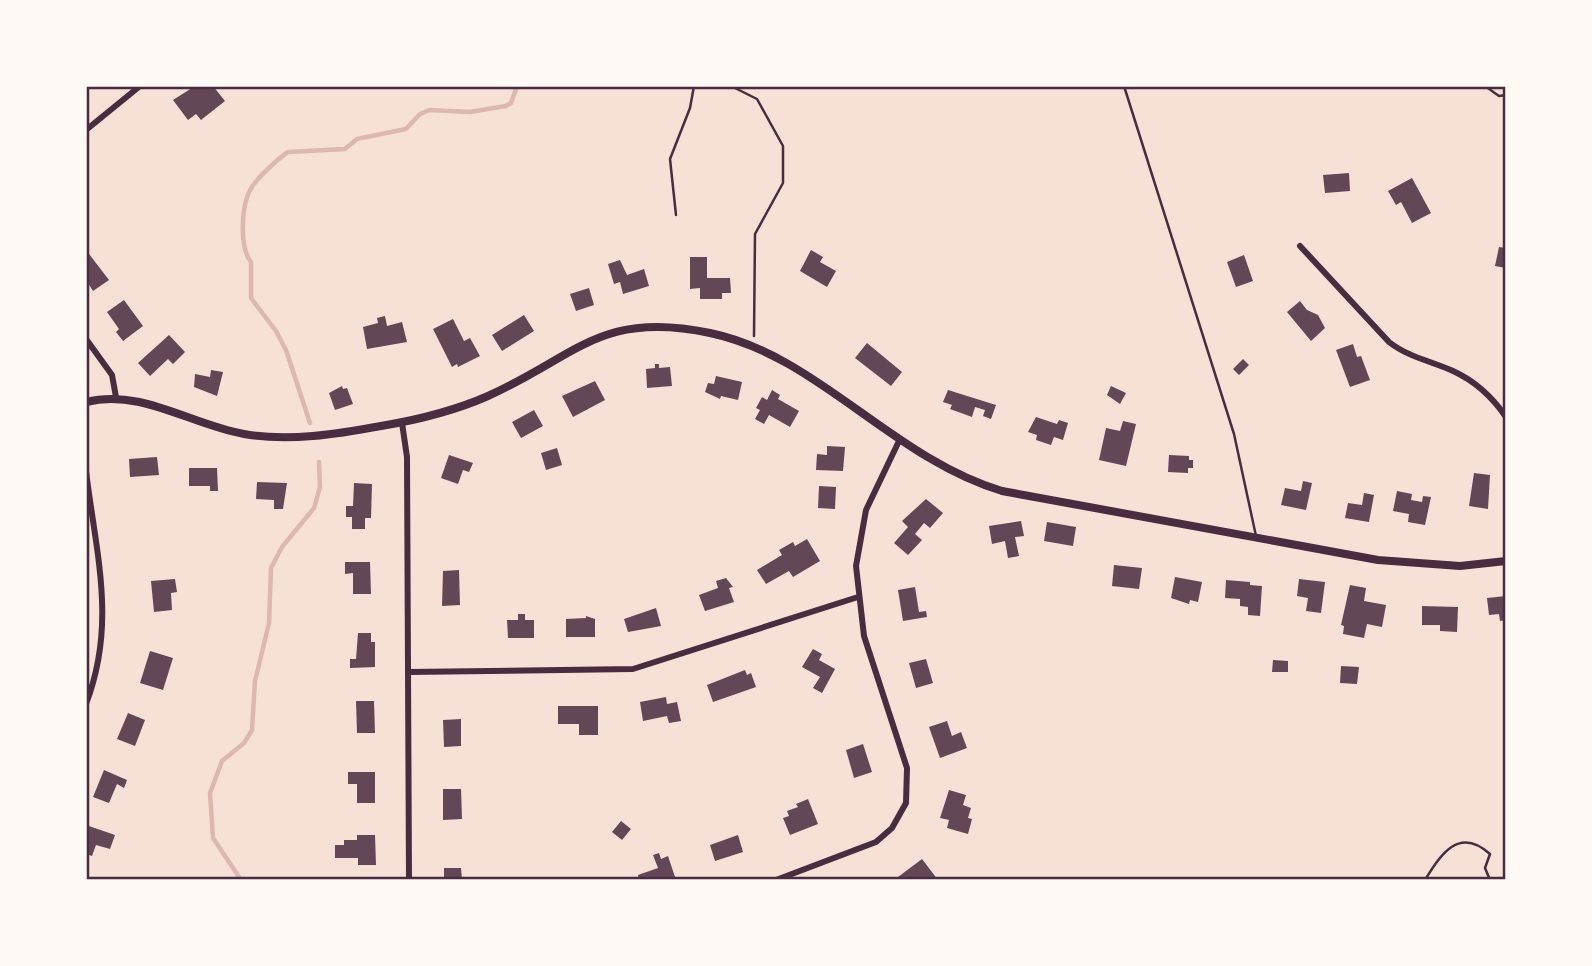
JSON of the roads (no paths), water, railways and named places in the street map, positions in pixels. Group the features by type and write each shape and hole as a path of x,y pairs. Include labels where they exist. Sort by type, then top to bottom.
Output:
{"street":[{"path":"86,130 141,86"},
{"path":"1300,246 1389,342 1407,354 1462,375 1483,391 1506,417"},
{"path":"86,402 116,397 135,400 212,427 253,436 333,433 402,423 490,395 582,343 620,329 694,330 754,346 786,363 899,441 961,477 1002,491 1407,564 1478,565 1506,561"},
{"path":"86,339 111,375 116,397"},
{"path":"402,423 407,457 410,880"},
{"path":"776,880 876,842 892,828 906,803 907,768 870,655 858,597 857,551 864,517 899,441"},
{"path":"86,471 104,632 98,667 86,704"},
{"path":"408,672 634,669 858,597"}],"lane":[{"path":"1124,86 1234,435 1256,537"}],"waterway":[{"path":"310,423 286,350 276,331 251,298 251,262 245,246 243,225 248,194 252,187 288,152 345,149 357,139 406,129 420,114 429,110 470,112 506,106 511,103 517,86"},
{"path":"241,880 213,838 210,793 222,761 244,743 252,730 255,681 269,623 271,568 282,547 314,508 320,487 319,462"}]}
